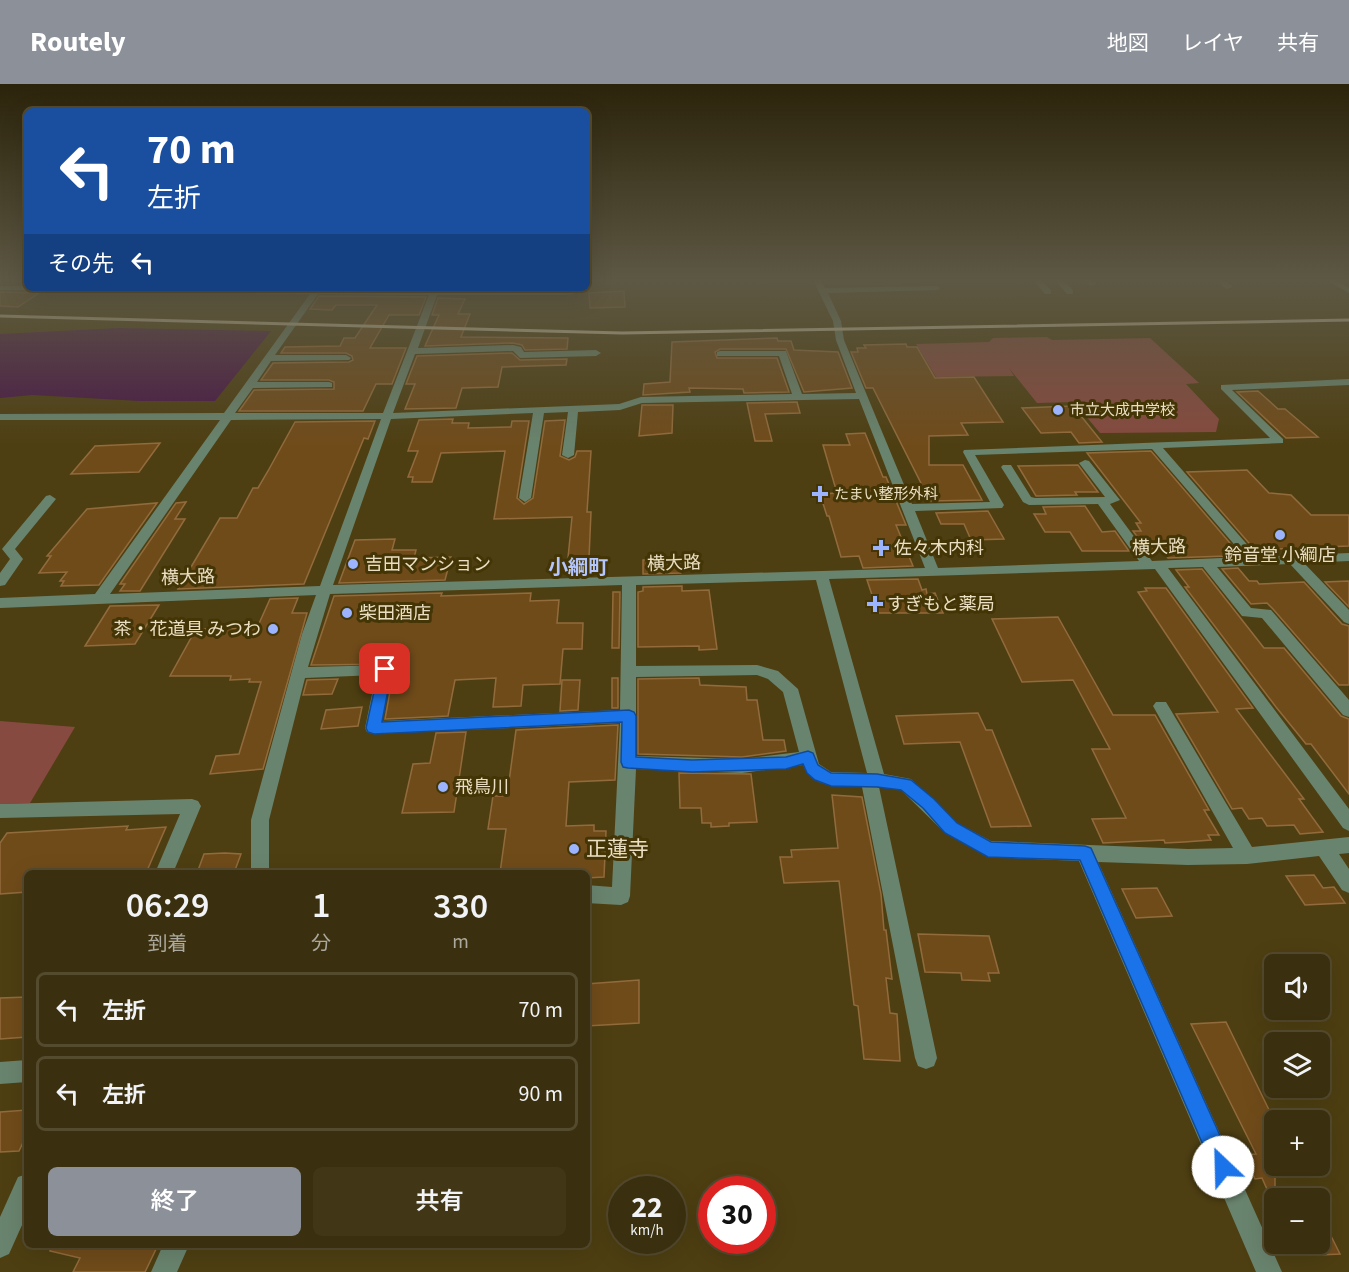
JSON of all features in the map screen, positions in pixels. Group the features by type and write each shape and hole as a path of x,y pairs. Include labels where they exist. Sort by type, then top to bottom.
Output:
{"street":[{"path":"99,599 284,335"},
{"path":"260,870 260,820 299,673 324,591 417,335"},
{"path":"839,335 934,573"},
{"path":"411,351 513,348 518,349 520,355 596,353"},
{"path":"720,354 783,353 798,397"},
{"path":"268,358 346,358"},
{"path":"908,508 998,505 968,452 1279,441 1224,387 1349,382"},
{"path":"249,385 329,385"},
{"path":"0,417 387,416 620,407 641,400 862,396"},
{"path":"568,455 573,409"},
{"path":"525,498 539,410"},
{"path":"1155,446 1255,561"},
{"path":"1007,466 1028,500 1033,502 1114,500 1085,463"},
{"path":"0,582 17,559 8,549 50,499"},
{"path":"1101,500 1154,565 1349,823"},
{"name":"横大路","path":"0,603 822,577 1349,557"},
{"path":"1294,560 1349,619"},
{"path":"1207,563 1246,614 1266,613 1349,711"},
{"path":"822,577 873,780 926,1058"},
{"path":"590,894 621,896 628,762 630,583"},
{"path":"299,673 385,669 374,728 629,716"},
{"path":"630,672 757,670 773,675 786,683 792,694 808,757 812,768 820,775 831,779 873,780 905,784 951,828 988,849 1188,857 1247,856 1349,845"},
{"path":"1161,706 1247,856"},
{"path":"628,762 692,766 786,763 808,757"},
{"path":"0,811 192,806 165,870"},
{"path":"1324,848 1349,885"},
{"path":"1085,853 1269,1272"},
{"path":"0,1073 24,1071"},
{"path":"0,1245 24,1193"},
{"path":"164,1272 175,1248"}],"shaded area":[{"path":"0,335 267,335 215,401 140,401 32,395 0,398"},
{"path":"1047,337 1052,340 1150,338 1199,383 1186,384 1219,419 1216,432 1100,433 1074,402 1037,403 1009,368 1014,376 936,377 916,344 989,342 993,338"},
{"path":"0,721 75,727 30,803 0,804"}],"building":[{"path":"357,335 377,335 370,348 406,348 392,384 376,384 363,411 239,411 254,390 334,389 334,382 329,380 261,380 273,363 349,362 353,360 352,356 346,353 281,353 285,347 340,346 344,338 355,338"},
{"path":"430,335 568,338 567,349 525,350 522,345 513,343 425,346"},
{"path":"777,338 778,341 791,341 794,350 838,352 852,388 804,392 786,349 720,349 715,352 717,358 777,358 789,392 744,393 743,389 689,388 690,392 643,395 644,384 670,382 672,342"},
{"path":"906,344 907,347 917,347 935,378 974,377 1003,422 961,423 968,435 929,436 929,465 963,465 982,500 930,501 873,388 866,388 851,352 858,352 857,348 866,348 864,345"},
{"path":"512,353 520,360 567,359 566,365 502,367 498,387 462,388 456,408 405,409 415,384 406,384 417,356"},
{"path":"1258,391 1278,409 1285,409 1318,437 1286,438 1237,392"},
{"path":"797,402 800,413 765,414 772,441 755,441 747,403"},
{"path":"642,405 673,405 672,433 639,436"},
{"path":"1073,406 1102,442 1079,443 1071,432 1041,433 1022,408"},
{"path":"453,419 452,423 469,423 468,428 511,427 512,421 529,421 517,498 524,504 533,498 545,421 565,420 560,456 569,460 575,457 577,451 591,451 587,512 591,512 589,558 568,558 572,517 494,519 505,451 441,453 432,482 412,482 413,477 408,477 418,451 408,451 419,420"},
{"path":"375,421 368,439 364,438 304,584 178,589 220,518 237,518 253,488 258,488 295,422"},
{"path":"865,433 906,525 896,525 913,566 863,568 859,556 841,557 820,494 837,493 823,445 850,445 846,434"},
{"path":"160,443 139,472 71,474 95,446"},
{"path":"1151,451 1236,550 1223,551 1227,556 1168,558 1161,549 1147,550 1133,531 1141,531 1136,523 1141,523 1087,453"},
{"path":"1078,465 1098,492 1036,496 1018,466"},
{"path":"1247,470 1269,493 1291,495 1311,515 1349,515 1349,546 1255,550 1187,472"},
{"path":"186,502 175,519 185,519 140,591 120,591 125,584 120,584 176,503"},
{"path":"157,503 99,585 61,586 64,581 60,581 67,572 39,573 51,556 47,556 87,509"},
{"path":"1085,506 1102,532 1115,531 1129,551 1082,551 1070,532 1045,532 1034,514 1046,514 1043,507"},
{"path":"988,511 1004,539 971,540 964,524 941,524 936,513"},
{"path":"395,539 392,550 416,550 414,558 451,557 445,580 339,583 355,540"},
{"path":"679,559 681,573 643,574 643,560"},
{"path":"1238,568 1249,581 1257,581 1259,584 1304,582 1342,624 1349,626 1349,685 1339,685 1267,603 1251,604 1222,569"},
{"path":"1202,569 1264,648 1284,648 1341,716 1349,719 1349,794 1311,744 1306,744 1276,707 1185,587 1189,587 1176,570"},
{"path":"918,579 922,590 926,589 927,594 935,593 943,613 878,613 867,580"},
{"path":"1349,581 1349,607 1325,582"},
{"path":"682,586 682,591 709,590 717,649 699,650 699,646 638,647 638,592 643,591 643,587"},
{"path":"1145,588 1166,588 1253,708 1236,709 1304,799 1299,799 1323,832 1300,834 1294,825 1267,826 1262,818 1249,819 1242,808 1232,809 1176,714 1218,712 1138,592 1147,591"},
{"path":"613,592 620,592 619,648 612,648"},
{"path":"442,593 441,596 531,593 530,601 559,600 557,623 583,623 582,649 563,649 560,684 523,685 521,706 493,707 496,678 455,680 448,716 385,719 395,664 311,665 334,596"},
{"path":"298,598 292,613 307,613 263,769 210,774 216,756 239,754 261,682 249,682 250,679 230,680 231,676 170,676 196,629 257,628 270,599"},
{"path":"159,605 135,644 85,646 110,606"},
{"path":"1058,617 1113,715 1155,715 1209,810 1204,810 1219,835 1208,835 1211,840 1184,842 1165,843 1164,840 1103,843 1092,819 1126,818 1092,749 1110,749 1073,680 1022,682 992,619"},
{"path":"612,678 618,678 618,708 612,708"},
{"path":"699,678 700,685 746,687 747,700 757,700 763,740 784,740 786,751 742,757 638,754 638,679"},
{"path":"338,679 332,694 303,695 307,680"},
{"path":"562,680 580,680 578,710 560,711"},
{"path":"362,707 358,726 321,729 326,710"},
{"path":"978,713 986,730 992,730 1031,826 991,827 960,742 904,744 896,716"},
{"path":"618,725 615,780 569,782 566,826 594,825 594,831 606,831 604,877 590,878 590,870 500,870 506,829 488,829 493,796 507,796 516,730"},
{"path":"466,732 454,812 402,813 413,764 430,763 436,733"},
{"path":"679,773 751,774 757,822 729,823 729,826 711,827 711,823 702,823 701,808 680,808"},
{"path":"832,795 862,797 881,894 892,979 886,978 890,1013 897,1014 900,1061 864,1059 858,1006 854,1005 839,881 784,883 780,857 792,857 791,850 838,848"},
{"path":"128,826 126,830 166,827 147,870 24,870 24,892 0,894 0,843 7,833"},
{"path":"204,854 241,854 235,870 198,870"},
{"path":"1314,875 1323,888 1334,887 1345,903 1305,905 1286,876"},
{"path":"1157,888 1172,916 1136,918 1122,889"},
{"path":"918,934 989,936 999,973 988,973 990,981 962,980 961,973 925,972"},
{"path":"639,980 639,1023 590,1026 590,984"},
{"path":"24,997 24,1037 0,1039 0,998"},
{"path":"1226,1022 1269,1110 1264,1110 1264,1176 1275,1176 1275,1188 1266,1188 1262,1178 1255,1179 1244,1155 1256,1154 1191,1024"},
{"path":"24,1110 24,1140 19,1151 0,1152 0,1112"},
{"path":"1330,1234 1340,1254 1320,1255 1330,1254"},
{"path":"50,1248 157,1248 145,1272 73,1272 80,1258 50,1251"}],"place":[{"name":"市立大成中学校","path":"1058,410"},
{"name":"たまい整形外科","path":"820,494"},
{"name":"鈴音堂 小綱店","path":"1280,535"},
{"name":"佐々木内科","path":"881,548"},
{"name":"吉田マンション","path":"353,564"},
{"name":"すぎもと薬局","path":"875,604"},
{"name":"柴田酒店","path":"347,613"},
{"name":"茶・花道具 みつわ","path":"273,629"},
{"name":"飛鳥川","path":"443,787"},
{"name":"正蓮寺","path":"574,849"}],"district":[{"name":"小綱町","path":"578,567"}],"route":[{"path":"385,669 374,728 629,716 628,762 692,766 786,763 808,757 812,768 820,775 831,779 877,780 905,784 951,828 988,849 1085,853 1223,1167"}]}
